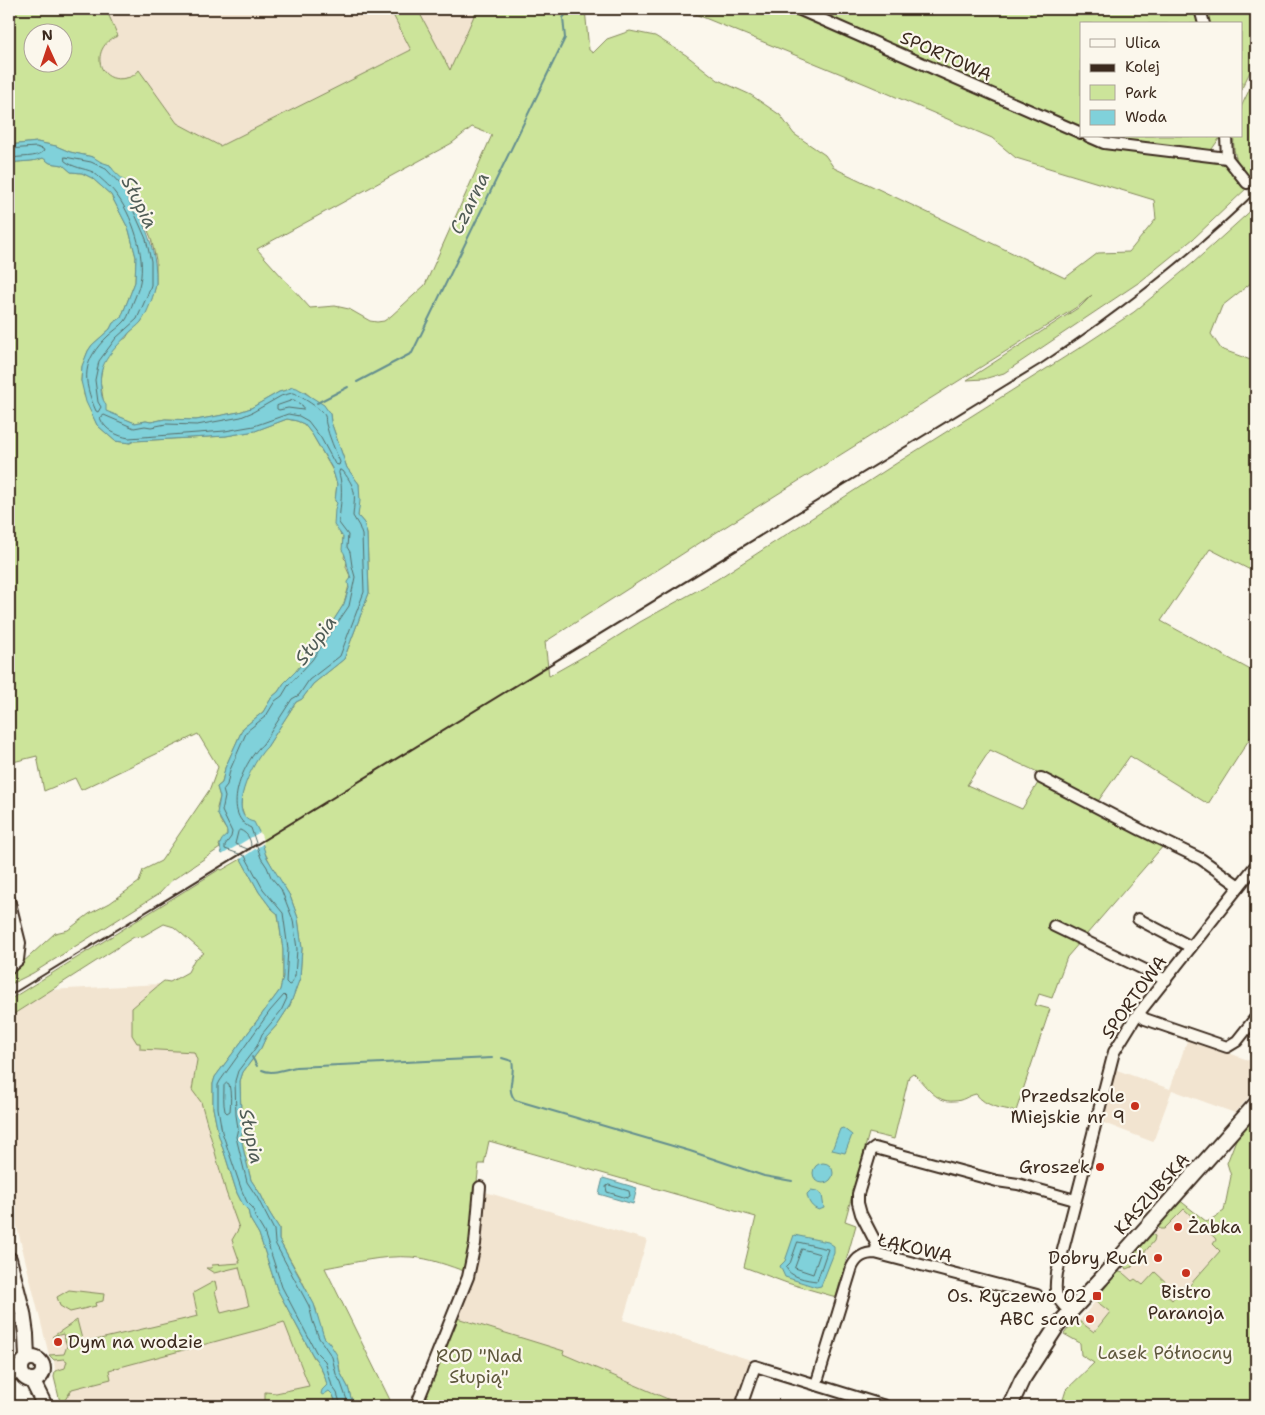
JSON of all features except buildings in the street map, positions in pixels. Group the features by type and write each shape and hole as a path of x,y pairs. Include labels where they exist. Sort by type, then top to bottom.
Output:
{"main road":[{"name":"KASZUBSKA","path":"1010,1406 1034,1359 1057,1326 1102,1279 1256,1104"},
{"path":"9,1259 21,1305 26,1334 24,1369 44,1403"}],"street":[{"name":"SPORTOWA","path":"798,9 1080,133"},
{"path":"1200,9 1203,22"},
{"path":"1093,138 1104,143 1227,158"},
{"path":"1226,138 1227,158 1247,183"},
{"path":"1041,778 1201,859 1239,886"},
{"name":"SPORTOWA","path":"1070,1312 1056,1296 1055,1286 1075,1200 1114,1052 1139,1014 1239,886 1254,871"},
{"path":"9,899 20,948 18,960 9,968"},
{"path":"1138,919 1191,947"},
{"path":"1054,926 1166,980"},
{"path":"1139,1014 1227,1047 1237,1041 1256,1017"},
{"path":"875,1253 877,1245 861,1214 858,1194 871,1151 875,1148 1075,1200"},
{"path":"416,1406 468,1277 475,1244 480,1187"},
{"name":"ŁĄKOWA","path":"816,1385 852,1268 858,1258 863,1255 875,1253 1037,1296"},
{"path":"740,1406 754,1366 885,1406"}],"shaded area":[{"path":"106,9 390,9 411,50 220,146 177,123 139,70 132,77 119,80 108,77 100,62 101,50 108,41 118,36"},
{"path":"406,9 477,9 450,70 418,10 409,14"},
{"path":"160,984 163,989 186,985 204,1115 226,1192 239,1226 262,1329 284,1322 309,1386 276,1393 266,1392 265,1401 313,1402 322,1406 61,1406 54,1377 54,1360 49,1355 9,1195 9,1017 49,990"},
{"path":"1188,1038 1256,1063 1256,1089 1235,1113 1172,1090 1153,1142 1101,1122 1114,1069 1170,1089"},
{"path":"482,1191 647,1240 623,1320 751,1360 737,1406 684,1406 563,1354 564,1352 457,1318"},
{"path":"1181,1206 1215,1238 1220,1251 1189,1286 1185,1284 1172,1300 1164,1293 1155,1273 1143,1285 1132,1281 1122,1272"},
{"path":"1096,1301 1110,1312 1093,1332 1079,1321"}],"green space":[{"path":"9,9 106,9 118,36 103,47 100,63 103,70 108,76 116,79 130,77 139,70 177,123 220,146 411,50 390,9 406,9 409,14 418,10 450,70 477,9 585,9 589,50 593,53 607,39 630,31 655,36 686,55 718,80 751,95 780,115 794,134 825,155 834,168 1065,278 1098,253 1129,252 1156,219 1154,200 1016,158 992,138 683,9 792,9 1080,136 1080,138 1094,138 1227,158 1249,186 1193,239 1141,281 1004,373 984,379 967,380 1081,306 1092,295 1080,305 545,642 549,676 716,580 1134,312 1193,263 1256,206 1256,279 1222,306 1211,334 1221,349 1256,362 1256,573 1210,549 1161,621 1256,673 1256,731 1208,804 1130,756 1096,804 1055,780 990,750 967,785 1022,809 1041,778 1164,845 1067,957 1052,998 1039,994 1035,1005 1050,1009 1016,1111 999,1108 984,1102 976,1094 957,1101 947,1101 931,1092 913,1073 909,1076 894,1139 869,1133 845,1221 856,1225 836,1297 787,1283 744,1267 756,1217 489,1141 484,1164 479,1164 467,1272 425,1259 411,1257 390,1257 325,1268 393,1406 357,1406 351,1398 348,1387 340,1372 339,1364 330,1344 324,1337 316,1309 279,1240 279,1228 251,1180 241,1136 244,1127 241,1115 240,1081 243,1072 261,1048 266,1037 277,1025 290,1005 300,977 302,949 298,918 290,896 248,821 245,819 241,807 242,794 248,773 261,752 267,747 296,702 302,699 313,684 344,659 369,593 367,534 364,523 358,516 359,484 347,468 330,414 324,406 305,392 292,387 251,408 196,420 165,419 135,423 105,411 100,380 103,362 120,341 126,338 141,322 156,285 156,260 151,238 128,185 113,171 110,165 101,163 93,157 70,152 56,146 37,142 9,145","holes":["472,127 492,135 425,285 384,321 370,321 349,309 335,306 310,308 257,249 452,143"]},
{"path":"809,9 1197,9 1200,22 1080,22 1080,129"},
{"path":"1204,9 1256,9 1256,60 1242,88 1242,22 1207,22"},
{"path":"1256,76 1256,178 1251,182 1237,161 1234,150 1234,138 1242,138 1242,105"},
{"path":"1106,138 1220,138 1212,149 1206,152"},
{"path":"43,158 50,163 63,165 71,172 82,173 92,178 111,195 129,230 136,257 135,282 121,318 113,323 110,329 92,345 82,367 81,381 84,395 97,425 115,441 130,443 134,441 226,436 255,431 287,419 304,424 312,434 332,469 337,484 335,501 338,503 340,534 343,537 345,552 344,558 347,561 346,567 351,578 344,604 319,643 272,697 263,712 243,728 225,768 222,783 217,787 220,797 217,808 220,820 227,831 227,835 219,845 220,848 171,881 160,893 33,973 9,985 9,971 21,964 55,933 68,930 89,914 110,903 139,882 143,870 161,861 210,789 218,767 198,734 81,790 75,778 44,791 37,756 9,763 9,164"},
{"path":"241,859 259,892 278,914 283,950 283,977 280,990 215,1077 213,1084 213,1108 218,1133 237,1193 248,1210 250,1219 259,1234 277,1289 314,1358 320,1363 329,1391 333,1395 337,1406 322,1406 313,1402 265,1401 265,1392 276,1393 309,1386 284,1322 109,1370 111,1379 72,1389 61,1406 54,1377 55,1371 65,1368 67,1361 64,1359 54,1360 49,1355 64,1354 67,1346 63,1334 52,1337 77,1320 83,1343 198,1316 193,1293 215,1281 217,1290 215,1291 221,1313 249,1306 239,1267 214,1273 206,1268 211,1268 212,1265 240,1263 232,1240 239,1228 226,1192 201,1102 192,1090 197,1060 194,1052 140,1049 140,1043 137,1043 132,1035 132,1008 164,981 170,982 188,972 194,960 204,953 174,927 164,924 143,936 134,937 9,1017 9,1000 220,869 222,870"},
{"name":"Lasek Północny","path":"1256,1114 1256,1406 1061,1406 1066,1390 1094,1363 1081,1355 1080,1343 1064,1334 1071,1325 1079,1321 1094,1332 1110,1312 1096,1301 1116,1271 1123,1273 1132,1281 1135,1279 1143,1285 1155,1272 1170,1286 1164,1293 1172,1300 1186,1284 1189,1286 1220,1251 1213,1244 1216,1240 1215,1238 1184,1209 1164,1229 1160,1229 1157,1225 1178,1199 1207,1222 1224,1211 1231,1176 1227,1163 1237,1137"},
{"path":"1150,1233 1155,1236 1154,1241 1132,1267 1127,1269 1122,1265"},
{"path":"69,1290 104,1294 103,1301 95,1303 96,1306 70,1312 60,1306 57,1297"},
{"name":"ROD \"Nad Słupią\"","path":"457,1318 564,1351 563,1354 684,1406 603,1406 594,1402 592,1406 569,1406 550,1401 545,1406 421,1406"}],"water":[{"path":"37,142 93,157 110,165 128,185 151,245 156,273 154,292 141,322 113,350 104,363 100,378 106,411 135,423 165,419 196,420 239,412 251,408 279,392 292,387 297,388 324,405 330,414 347,468 359,484 360,501 358,516 364,523 367,534 369,593 344,659 313,684 302,699 296,702 267,747 261,753 244,787 242,810 245,818 254,822 266,856 290,896 298,918 302,948 300,978 290,1005 277,1025 266,1037 261,1048 243,1072 240,1081 241,1115 244,1127 241,1136 251,1180 279,1228 279,1240 314,1304 324,1337 337,1355 340,1372 348,1387 351,1398 357,1406 337,1406 333,1395 329,1391 323,1395 321,1394 327,1385 321,1368 277,1289 259,1234 250,1219 248,1210 237,1193 218,1133 213,1108 213,1084 215,1077 280,990 283,977 283,950 278,914 259,892 241,859 222,854 220,843 227,835 227,831 217,813 220,797 217,787 222,783 225,768 243,728 263,712 272,697 319,643 344,604 349,588 348,582 351,578 342,550 343,537 334,525 337,484 332,468 312,434 304,424 297,421 287,419 255,431 226,436 134,441 130,443 115,441 97,425 86,402 81,381 82,366 92,345 110,329 113,323 121,318 135,282 136,257 129,230 111,195 92,178 82,173 71,172 63,165 50,163 43,158 9,164 9,145"},
{"path":"843,1128 852,1135 845,1153 832,1150 840,1129"},
{"path":"823,1163 830,1166 833,1173 830,1180 823,1183 816,1180 813,1173 816,1166"},
{"path":"603,1178 637,1188 633,1204 599,1194"},
{"path":"811,1190 817,1191 822,1195 824,1208 819,1210 814,1208 808,1200 807,1194"},
{"path":"794,1235 828,1242 834,1246 834,1253 821,1286 816,1287 785,1277 780,1266 785,1261"}],"pier":[{"path":"260,832 264,843 242,858 237,860 220,856"}],"waterway":[{"name":"Czarna","path":"357,382 412,353 565,38 563,18 570,9"},
{"name":"Czarna","path":"317,403 348,387"},
{"path":"252,1057 257,1066"},
{"path":"262,1070 274,1072 296,1067 492,1058"},
{"path":"502,1058 512,1061 511,1091 515,1100 690,1151 764,1176 792,1181"}],"tunnel":[{"path":"1247,183 1256,193"}],"railway":[{"path":"9,996 1039,365 1125,305 1179,262 1256,192"}],"place":[{"name":"Przedszkole Miejskie nr 9","path":"1135,1106"},
{"name":"Groszek","path":"1100,1167"},
{"name":"Żabka","path":"1178,1227"},
{"name":"Dobry Ruch","path":"1158,1258"},
{"name":"Bistro Paranoja","path":"1186,1273"},
{"name":"Os. Ryczewo 02","path":"1097,1296"},
{"name":"ABC scan","path":"1090,1319"},
{"name":"Dym na wodzie","path":"58,1342"}],"water label":[{"name":"Słupia","path":"140,202"},
{"name":"Słupia","path":"315,640"},
{"name":"Słupia","path":"252,1136"}]}
